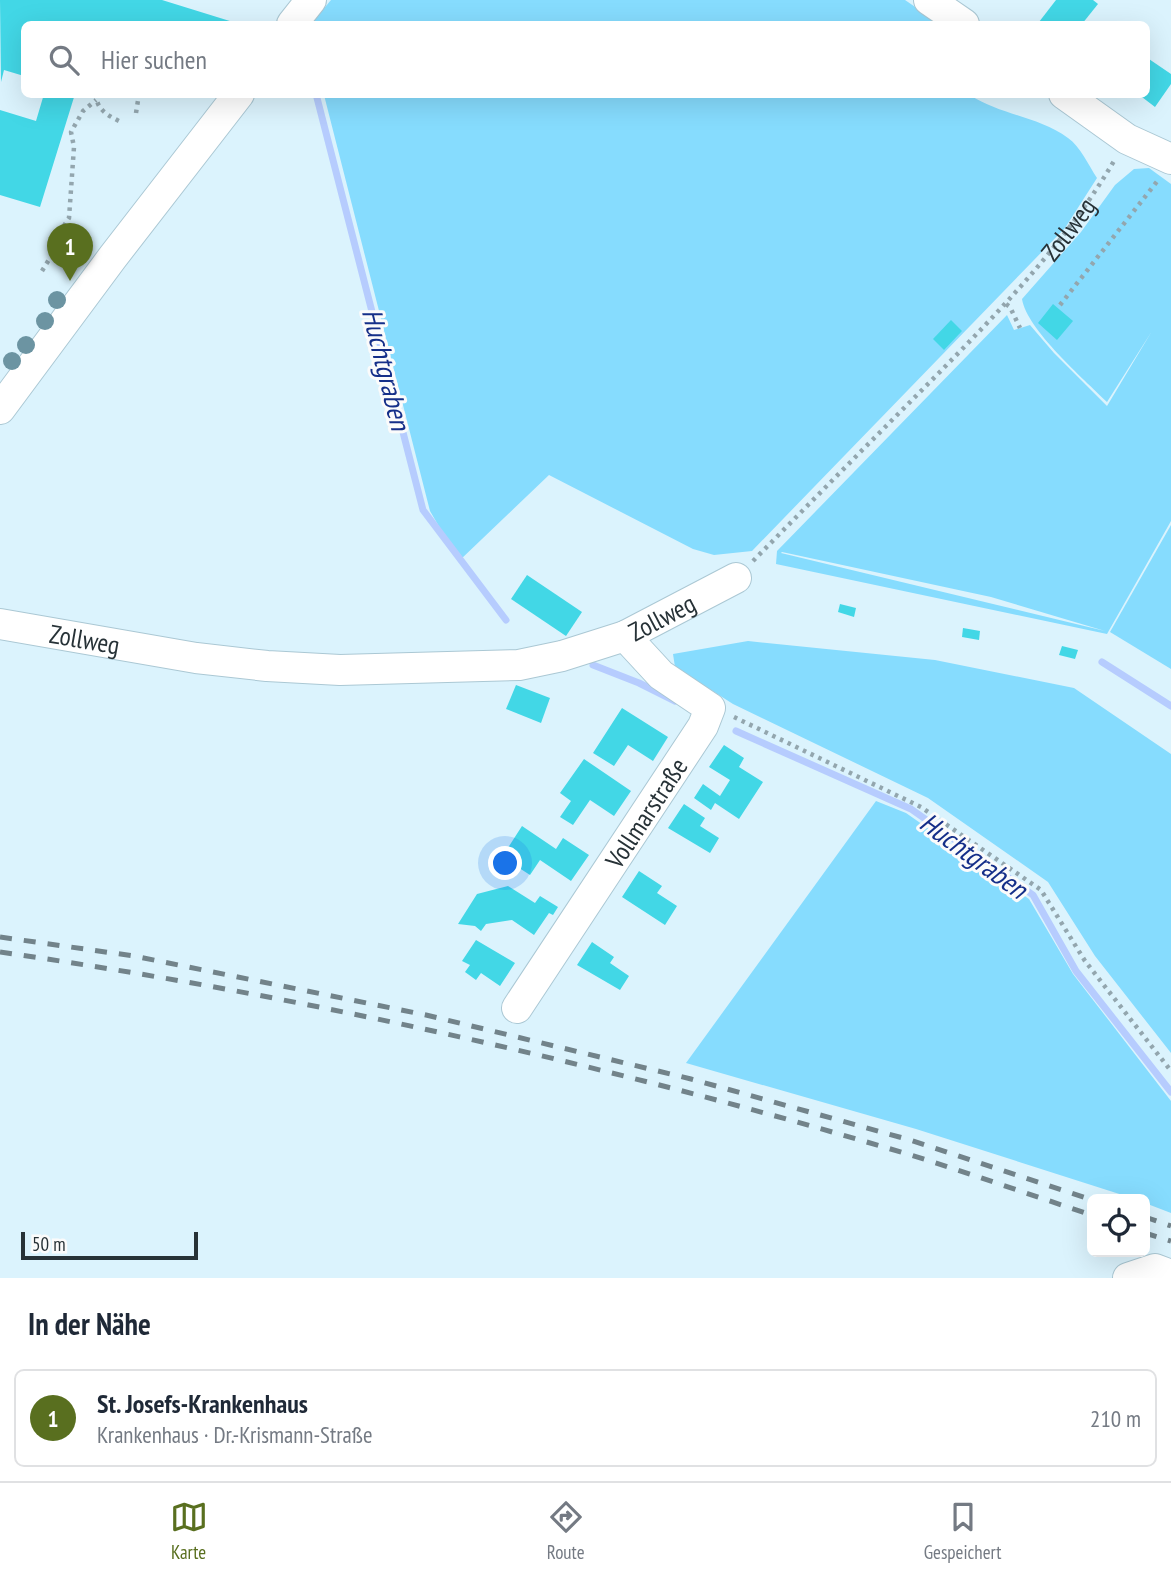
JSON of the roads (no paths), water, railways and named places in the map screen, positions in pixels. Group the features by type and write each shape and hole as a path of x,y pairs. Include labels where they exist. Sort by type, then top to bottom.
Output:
{"street":[{"path":"294,21 311,0"},
{"path":"929,0 960,21"},
{"path":"0,409 236,98"},
{"path":"1070,98 1166,168"},
{"name":"Zollweg","path":"0,624 196,658 267,666 340,670 519,665 562,656 625,636 736,578"},
{"name":"Vollmarstraße","path":"517,1008 703,726 710,708 662,675 625,636"},
{"path":"1128,1278 1155,1269 1171,1275"}],"waterway":[{"name":"Huchtgraben","path":"317,98 423,510 506,620"},
{"path":"1102,662 1171,706"},
{"name":"Huchtgraben","path":"593,665 675,701"},
{"name":"Huchtgraben","path":"736,731 911,809 1033,895 1076,971 1171,1092"}],"railway":[{"path":"0,937 134,956 426,1015 691,1079 910,1140 1087,1198"},
{"path":"0,952 342,1012 569,1062 904,1153 1087,1213"},
{"path":"1150,1219 1171,1226"},
{"path":"1150,1235 1171,1241"}],"place":[{"name":"St. Josefs-Krankenhaus","path":"70,281"}]}
